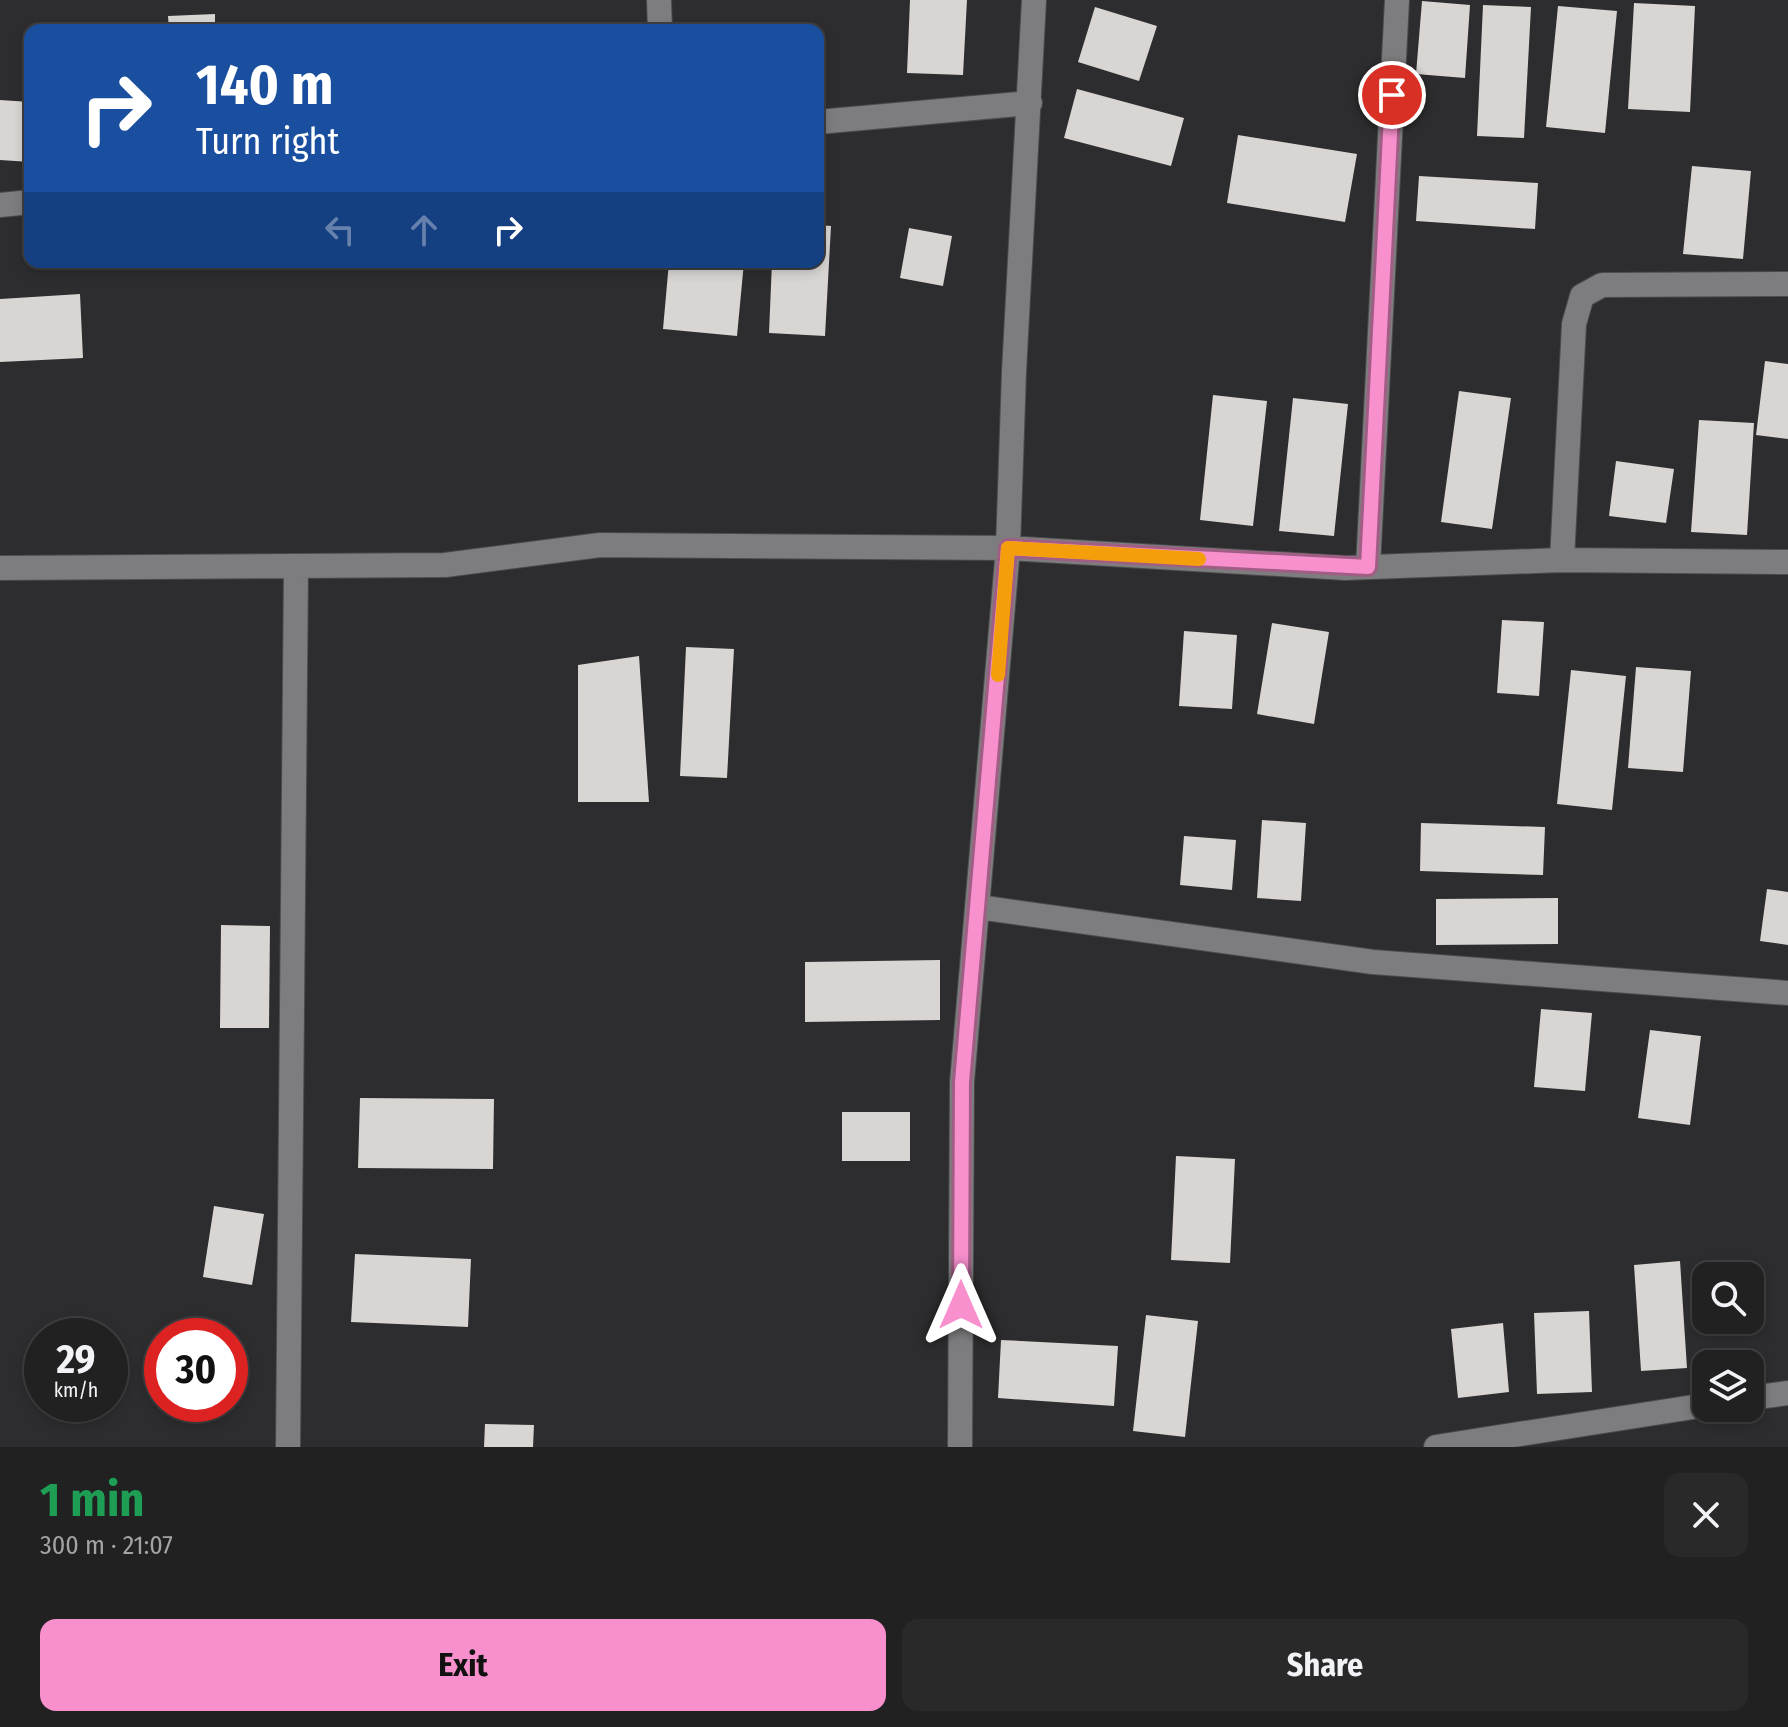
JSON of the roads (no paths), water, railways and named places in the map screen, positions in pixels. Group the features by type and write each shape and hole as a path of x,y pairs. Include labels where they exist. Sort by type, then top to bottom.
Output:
{"street":[{"path":"659,0 660,24"},
{"path":"960,1447 962,1082 1008,548 1034,0"},
{"path":"1368,567 1397,0"},
{"path":"824,121 1030,103"},
{"path":"0,205 24,203"},
{"path":"1562,560 1574,324 1582,296 1602,285 1788,284"},
{"path":"0,568 445,565 600,545 1008,548 1368,567 1562,560 1788,562"},
{"path":"288,1447 296,568"},
{"path":"978,907 1373,962 1788,993"},
{"path":"1764,1396 1788,1393"},
{"path":"1436,1447 1692,1407"}]}
